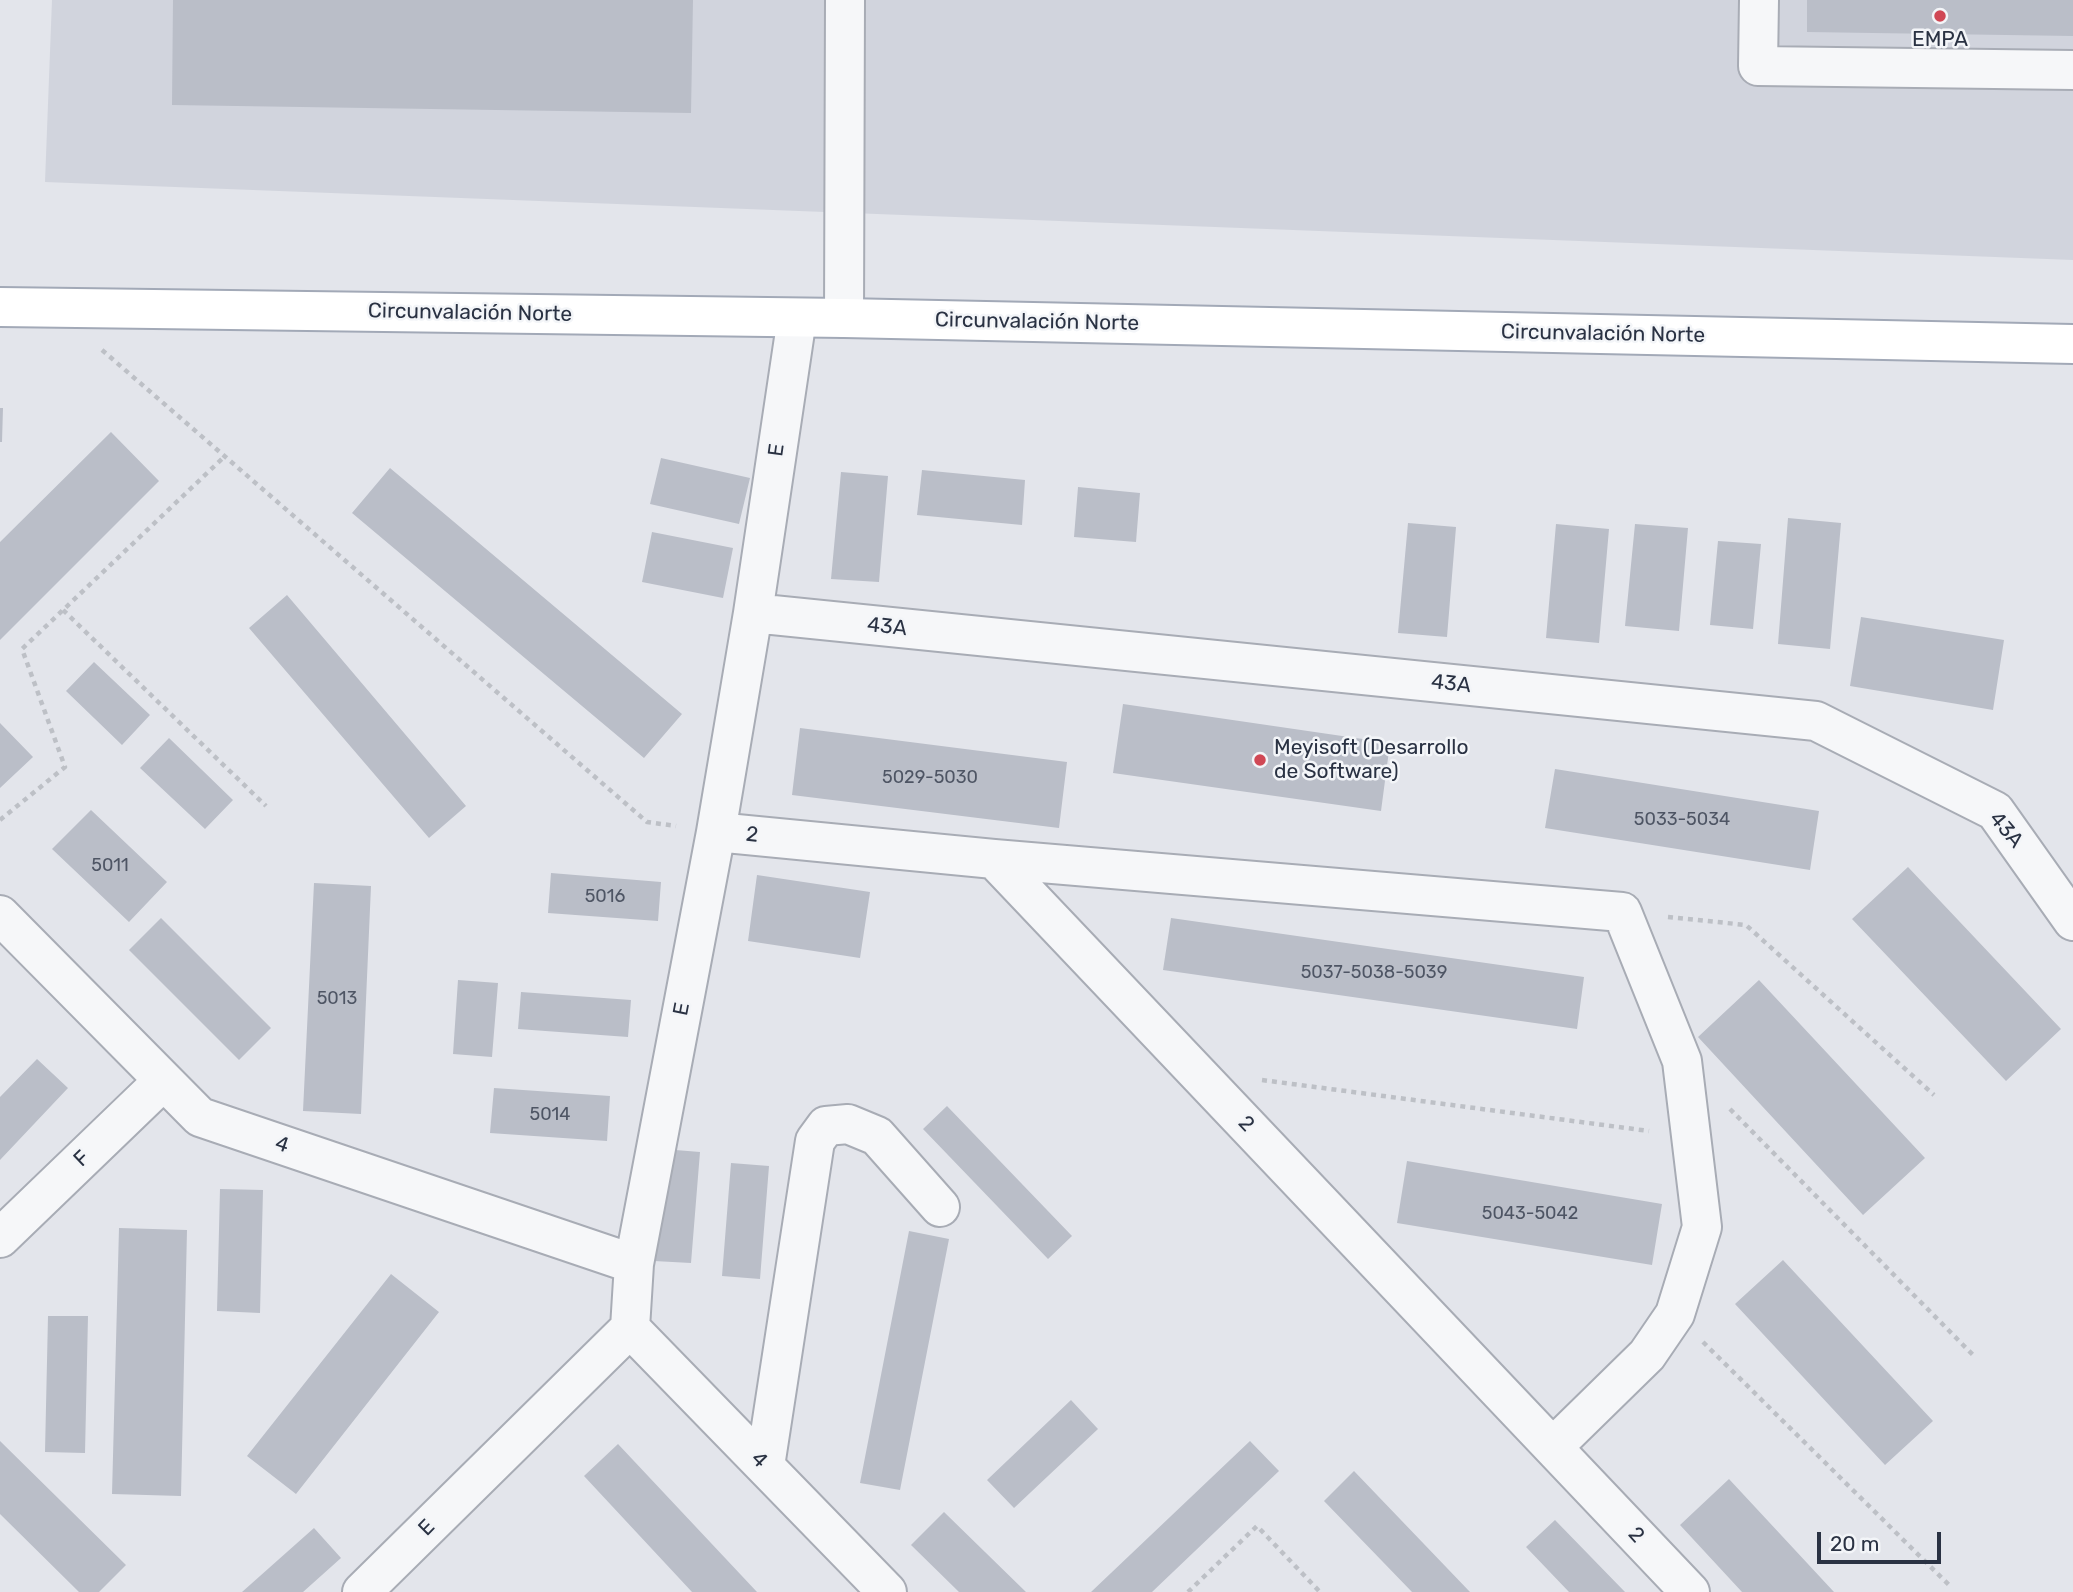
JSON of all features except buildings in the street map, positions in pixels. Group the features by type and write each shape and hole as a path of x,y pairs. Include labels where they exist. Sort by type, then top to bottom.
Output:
{"main road":[{"name":"Circunvalación Norte","path":"0,307 844,318 2073,344"}],"street":[{"path":"844,318 845,0"},
{"path":"1759,0 1758,66 2073,70"},
{"name":"E","path":"362,1592 630,1328 634,1264 716,832 753,613 797,318"},
{"name":"43A","path":"753,613 1816,721 1995,811 2073,921"},
{"name":"2","path":"716,832 994,859 1690,1592"},
{"path":"994,859 1622,912 1682,1061 1702,1227 1675,1314 1647,1354 1553,1447"},
{"name":"4","path":"0,915 200,1117 634,1264"},
{"name":"F","path":"0,1238 163,1081"},
{"path":"765,1466 815,1141 826,1126 848,1124 877,1136 940,1207"},
{"name":"4","path":"630,1328 887,1592"}],"path":[{"path":"54,308 647,822 716,832"},
{"path":"0,820 65,767 22,649 225,456"},
{"path":"64,610 265,806"},
{"path":"1622,912 1746,925 1934,1095"},
{"path":"1682,1061 1974,1356"},
{"path":"1195,1071 1691,1136"},
{"path":"1675,1314 1951,1587"},
{"path":"1188,1592 1257,1527 1320,1592"}],"shaded area":[{"path":"52,0 2073,0 2073,260 45,182"}],"place":[{"name":"EMPA","path":"1940,16"},
{"name":"Meyisoft (Desarrollo de Software)","path":"1260,760"}]}
